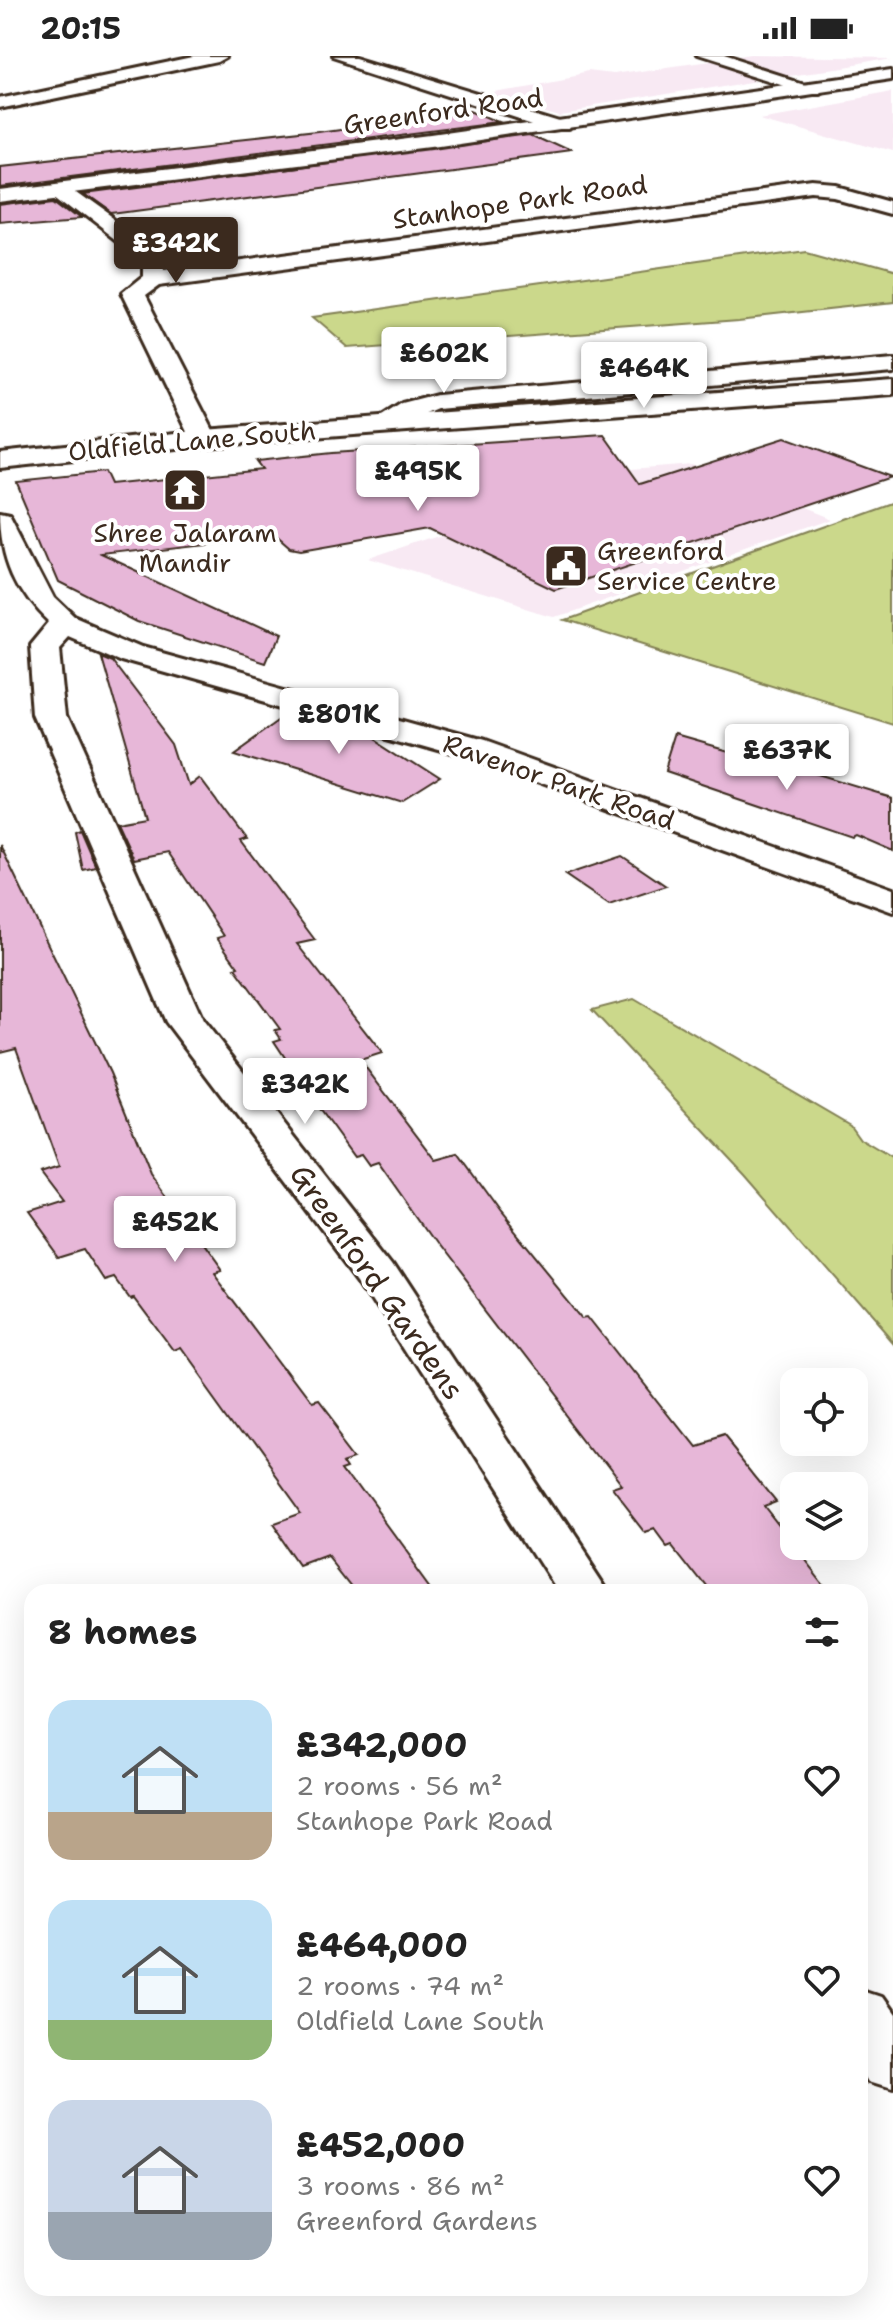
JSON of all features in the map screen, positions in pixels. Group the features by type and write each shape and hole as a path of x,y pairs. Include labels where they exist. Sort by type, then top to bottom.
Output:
{"main road":[{"name":"Greenford Road","path":"0,195 563,124 893,74"},
{"name":"Oldfield Lane South","path":"0,460 204,438 893,387"}],"street":[{"path":"0,102 219,56"},
{"path":"342,56 563,124"},
{"path":"705,56 812,87"},
{"path":"62,188 153,258 153,279 132,294 204,438"},
{"name":"Stanhope Park Road","path":"153,279 816,191 839,193 893,208"},
{"name":"Oldfield Lane South","path":"384,424 411,409 437,402 893,362"},
{"name":"Ravenor Park Road","path":"0,520 41,601 65,624 132,653 471,748 893,901"},
{"name":"Greenford Gardens","path":"65,624 45,647 51,718 185,1022 377,1272 580,1584"},
{"path":"868,2025 893,2063"}],"shaded area":[{"path":"754,56 893,58 560,111 491,92 589,74 614,77"},
{"path":"893,91 893,153 759,115"},
{"path":"691,464 830,519 554,617 368,560 457,530 405,488"}],"green space":[{"path":"804,249 893,274 893,302 739,319 347,348 312,318"},
{"path":"893,501 893,723 562,620"},
{"path":"634,999 850,1125 860,1139 893,1159 893,1344 745,1174 592,1010"}],"building":[{"path":"476,110 503,122 0,186 0,167 319,132"},
{"path":"533,135 572,153 111,214 83,194"},
{"path":"56,197 82,217 0,224 0,204"},
{"path":"605,435 640,484 784,438 890,477 556,589 430,528 299,551 289,549 273,535 101,555 276,636 265,662 139,621 58,580 16,481 103,472 109,485 261,469 255,461 331,453"},
{"path":"98,653 110,658 176,745 189,785 200,776 247,839 241,841 315,940 297,944 382,1053 360,1060 436,1160 458,1154 501,1213 587,1318 592,1317 693,1445 722,1436 776,1502 763,1507 780,1529 780,1560 805,1560 824,1584 705,1584 673,1544 668,1546 656,1530 646,1533 612,1489 621,1486 435,1244 378,1163 369,1166 361,1155 354,1157 319,1109 274,1041 281,1039 275,1030 280,1029 235,968 238,967 217,938 224,936 168,852 134,859 117,822 145,817"},
{"path":"291,710 367,732 440,779 402,803 234,751"},
{"path":"675,738 776,767 781,764 893,798 893,851 856,835 852,837 664,773"},
{"path":"80,830 96,867 83,870 75,832"},
{"path":"0,845 110,1073 151,1174 220,1270 212,1272 312,1405 319,1403 359,1455 347,1459 351,1465 345,1467 430,1584 351,1584 330,1558 303,1568 272,1523 300,1513 182,1349 175,1352 116,1278 106,1281 85,1249 59,1257 27,1213 62,1202 40,1173 59,1167 16,1048 0,1052"},
{"path":"622,856 666,886 609,905 565,875"}],"place":[{"name":"Shree Jalaram Mandir","path":"185,490"},
{"name":"Greenford Service Centre","path":"566,566"}]}
